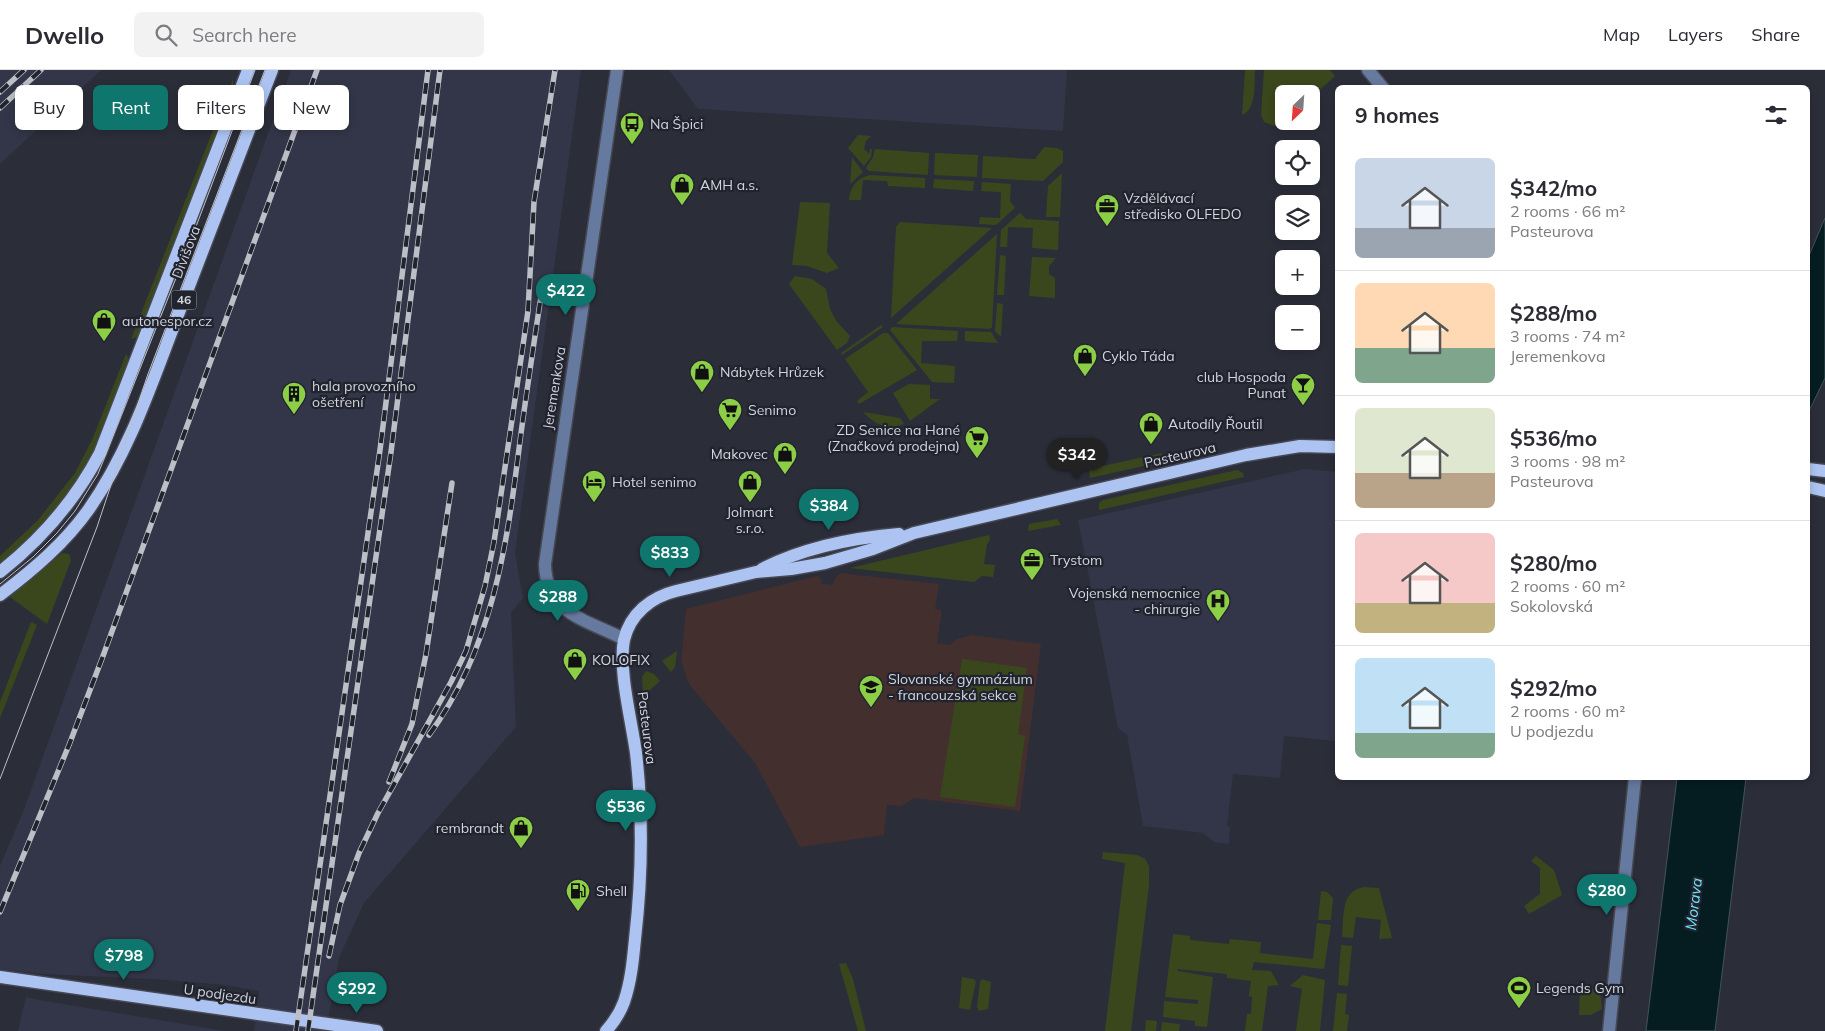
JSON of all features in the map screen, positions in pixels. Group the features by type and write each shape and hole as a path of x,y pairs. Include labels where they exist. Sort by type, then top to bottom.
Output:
{"main road":[{"name":"Divišova","path":"0,572 27,550 64,511 85,482 100,454 248,70"},
{"name":"Divišova","path":"0,595 39,565 80,521 105,485 134,427 272,70"},
{"name":"Pasteurova","path":"606,1031 616,1019 629,986 640,881 638,783 625,675 624,639 634,618 655,598 756,572 791,569 832,561 873,549 914,533 1246,455 1300,446 1335,447"},
{"path":"1810,468 1824,471"},
{"name":"U podjezdu","path":"0,977 377,1031"}],"street":[{"name":"Jeremenkova","path":"617,70 545,564 549,589 564,609 624,639"},
{"path":"1368,70 1380,85"},
{"path":"1609,1031 1635,780"}],"shaded area":[{"path":"0,70 101,70 83,87 83,85 15,85 15,130 37,130 0,164"},
{"path":"291,70 581,70 515,553 523,598 511,613 516,727 364,903 339,958 326,1031 254,1031 259,991 226,985 154,979 43,974 0,969 0,866 23,812 274,117 274,130 349,130 349,85 286,85"},
{"path":"669,70 1067,70 1063,131 698,109"},
{"name":"Vojenská nemocnice - chirurgie","path":"1305,469 1335,472 1335,741 1284,736 1280,778 1233,774 1227,826 1230,827 1229,844 1214,842 1203,833 1143,826 1127,735 1118,728 1078,520"},
{"name":"Slovanské gymnázium - francouzská sekce","path":"840,573 939,584 935,609 941,610 937,643 950,645 957,639 972,635 1041,644 1020,811 914,798 901,806 887,805 884,835 800,847 755,763 689,684 681,661 686,609 817,576 821,579 821,584 833,585 834,580"},
{"path":"26,997 45,1001 225,1031 18,1031"}],"green space":[{"path":"1245,70 1255,70 1254,88 1250,107 1242,115"},
{"path":"1264,70 1330,70 1335,76 1320,90 1320,85 1275,85 1275,126 1264,122 1261,115"},
{"path":"213,130 219,130 138,337 131,339"},
{"path":"858,135 871,136 866,141 864,149 869,154 870,149 872,149 871,157 864,166 848,148"},
{"path":"1044,147 1057,148 1063,151 1063,162 1043,181 982,178 983,156 1035,159"},
{"path":"875,149 929,153 928,175 869,171 866,168 873,157"},
{"path":"935,153 978,155 977,177 934,175"},
{"path":"852,157 863,172 850,184"},
{"path":"1062,173 1060,217 1046,217 1048,186"},
{"path":"870,175 925,178 925,188 888,186 887,181 863,180 861,200 849,200 855,184 861,178"},
{"path":"934,179 974,181 973,191 933,188"},
{"path":"982,182 1011,184 1010,201 1015,208 996,225 979,224 980,217 1000,218 1001,192 981,191"},
{"path":"800,202 830,203 827,253 839,268 827,273 807,266 792,265"},
{"path":"1020,213 1026,219 1059,221 1058,250 1032,248 1033,228 1008,227 1007,247 1000,247 1001,230"},
{"path":"900,222 992,228 891,318 896,227"},
{"path":"997,234 992,327 990,329 896,324"},
{"path":"1000,255 1006,256 1004,295 997,295"},
{"path":"1032,257 1056,258 1049,266 1049,274 1055,278 1055,298 1029,296"},
{"path":"795,276 812,279 826,289 830,309 837,322 850,336 847,343 837,350 789,284"},
{"path":"997,303 1003,304 1001,337 995,331"},
{"path":"881,325 883,327 842,355 841,353"},
{"path":"892,327 958,331 957,341 922,341 921,363 955,366 954,383 932,382 890,330"},
{"path":"965,331 991,332 998,343 965,341"},
{"path":"883,333 888,333 917,370 859,404 857,401 868,392 845,359"},
{"path":"126,354 130,361 120,393 84,473 43,526 0,566 0,556 38,520 75,473 92,440"},
{"path":"909,384 930,385 930,399 940,399 910,421 893,393"},
{"path":"863,412 900,418 904,424 892,427 882,426"},
{"path":"1064,450 1081,465 1063,470"},
{"path":"1162,453 1161,462 1090,478 1089,469"},
{"path":"1237,470 1243,473 1244,477 1099,510 1099,503 1103,500"},
{"path":"1057,519 1061,525 1028,531 1029,524"},
{"path":"989,535 990,540 987,544 984,564 995,565 993,577 982,576 974,582 850,568"},
{"path":"62,553 69,554 71,560 47,624 10,597"},
{"path":"31,622 37,625 0,718 0,702"},
{"path":"677,651 675,667 671,672 662,661"},
{"path":"962,659 1027,668 1018,734 1025,736 1015,807 940,797"},
{"path":"646,671 654,674 660,681 649,691 643,692 642,677"},
{"path":"1103,852 1137,855 1145,859 1149,866 1149,886 1131,1031 1105,1031 1125,863 1102,859"},
{"path":"1536,856 1554,870 1562,895 1529,914 1524,906 1540,894 1540,868 1531,861"},
{"path":"1364,887 1379,888 1392,938 1379,939 1381,920 1356,917 1353,938 1342,937 1347,900 1356,890"},
{"path":"1321,891 1327,892 1333,898 1331,920 1318,920"},
{"path":"1317,923 1331,925 1324,969 1254,962 1252,970 1271,971 1279,985 1268,986 1262,1031 1245,1031 1247,1014 1251,1014 1252,997 1249,996 1251,981 1227,978 1227,974 1177,969 1178,971 1213,977 1207,1027 1195,1026 1195,1021 1163,1017 1164,1001 1198,1004 1198,1000 1165,997 1173,934 1190,936 1190,940 1229,944 1230,939 1261,942 1260,953 1313,959"},
{"path":"1341,945 1352,946 1348,986 1338,985"},
{"path":"846,963 853,979 866,1031 858,1031 839,964"},
{"path":"1303,975 1325,980 1320,1031 1296,1031 1302,989 1290,986"},
{"path":"962,977 976,981 970,1010 959,1008"},
{"path":"982,979 991,982 988,1009 979,1011 977,1007"},
{"path":"1596,985 1596,991 1600,991 1602,1009 1591,1015 1579,1015 1580,989 1592,990"},
{"path":"1337,993 1347,994 1345,1014 1349,1015 1347,1031 1333,1031"},
{"path":"1146,1020 1157,1021 1156,1031 1145,1031"},
{"path":"1162,1022 1180,1024 1179,1031 1161,1031"}],"water":[{"path":"1825,218 1825,378 1810,409 1810,253"},
{"name":"Morava","path":"1677,780 1746,780 1715,1031 1646,1031"}],"tram line":[{"path":"194,232 255,70"},
{"path":"0,779 97,527 148,374 265,70"},
{"path":"0,584 33,557 57,533 75,511 98,474 188,248"}],"railway":[{"path":"0,92 24,70"},
{"path":"0,108 41,70"},
{"path":"0,912 69,745 103,656 317,70"},
{"path":"296,1031 380,450 428,70"},
{"path":"308,1031 391,452 440,70"},
{"path":"329,956 340,905 359,853 378,813 451,682 466,651 485,586 494,542 528,311 534,202 555,70"},
{"path":"429,735 451,702 468,667 494,594 509,519 543,283"},
{"path":"389,782 412,724 426,654 452,483"}],"place":[{"name":"Na Špici","path":"632,145"},
{"name":"AMH a.s.","path":"682,206"},
{"name":"Vzdělávací středisko OLFEDO","path":"1107,227"},
{"name":"autonespor.cz","path":"104,342"},
{"name":"Cyklo Táda","path":"1085,377"},
{"name":"Nábytek Hrůzek","path":"702,393"},
{"name":"club Hospoda Punat","path":"1303,406"},
{"name":"hala provozního ošetření","path":"294,415"},
{"name":"Senimo","path":"730,431"},
{"name":"Autodíly Řoutil","path":"1151,445"},
{"name":"ZD Senice na Hané (Značková prodejna)","path":"977,459"},
{"name":"Makovec","path":"785,475"},
{"name":"Hotel senimo","path":"594,503"},
{"name":"Jolmart s.r.o.","path":"750,503"},
{"name":"Trystom","path":"1032,581"},
{"name":"Vojenská nemocnice - chirurgie","path":"1218,622"},
{"name":"KOLOFIX","path":"575,681"},
{"name":"Slovanské gymnázium - francouzská sekce","path":"871,708"},
{"name":"rembrandt","path":"521,849"},
{"name":"Shell","path":"578,912"},
{"name":"Legends Gym","path":"1519,1009"}]}
